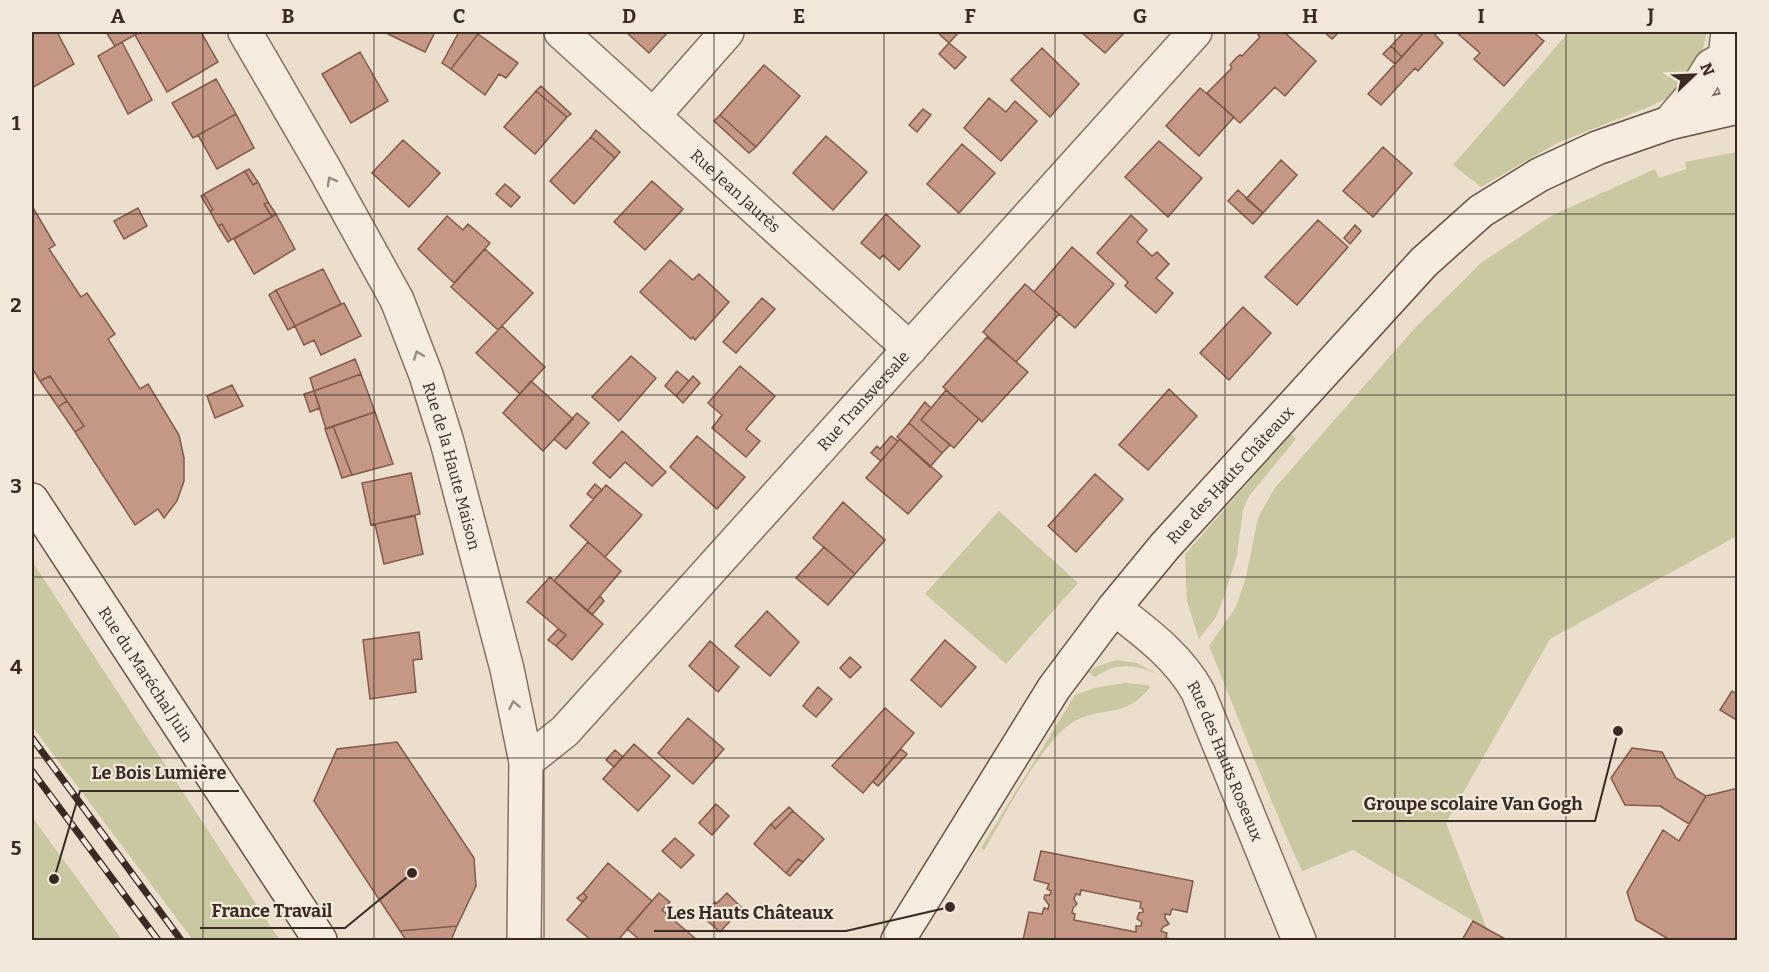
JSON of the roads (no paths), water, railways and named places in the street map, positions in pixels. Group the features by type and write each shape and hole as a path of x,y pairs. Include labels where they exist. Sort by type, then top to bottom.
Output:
{"street":[{"name":"Rue de la Haute Maison","path":"244,32 330,178 397,300 426,375 447,442 507,669 526,762 524,940"},
{"name":"Rue Jean Jaurès","path":"561,32 910,348"},
{"path":"653,116 728,32"},
{"name":"Rue Transversale","path":"526,762 566,731 1195,32"},
{"path":"1726,45 1737,93"},
{"path":"1669,123 1693,95 1726,45"},
{"name":"Rue des Hauts Châteaux","path":"898,940 1054,688 1114,608 1165,546 1424,262 1481,212 1539,175 1597,148 1669,123 1737,107"},
{"name":"Rue du Maréchal Juin","path":"32,500 320,940"},
{"name":"Rue des Hauts Roseaux","path":"1114,608 1147,634 1180,666 1194,685 1206,707 1299,940"}],"railway":[{"path":"32,738 181,940"},
{"path":"32,771 158,940"}],"place":[{"name":"Groupe scolaire Van Gogh","path":"1618,731"},
{"name":"France Travail","path":"412,873"},
{"name":"Le Bois Lumière","path":"54,879"},
{"name":"Les Hauts Châteaux","path":"950,907"}]}
